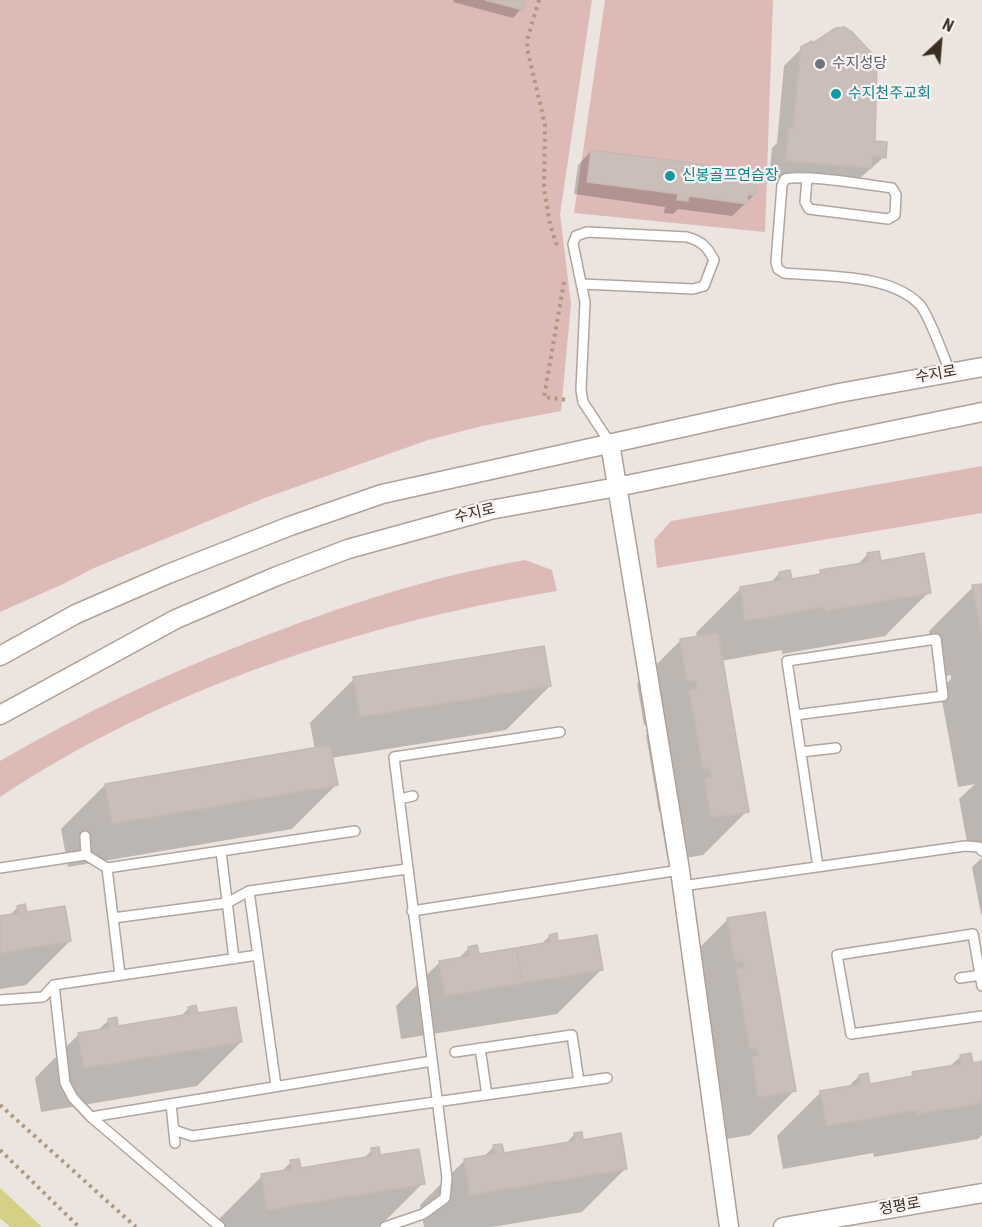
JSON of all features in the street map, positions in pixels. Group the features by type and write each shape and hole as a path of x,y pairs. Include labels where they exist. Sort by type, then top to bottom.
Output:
{"main road":[{"name":"수지로","path":"0,656 76,614 168,574 290,526 382,494 839,393 982,366"},
{"name":"수지로","path":"0,714 176,619 348,549 490,510 617,487 982,412"},
{"path":"610,443 681,878 729,1227"},
{"name":"정평로","path":"783,1227 982,1193"}],"lane":[{"path":"807,179 805,202 809,209 888,219 895,215 896,195 892,188 807,179 784,180 776,262 778,269 784,273 864,280 894,287 921,306 950,372"},
{"path":"582,284 693,289 704,286 714,260 709,249 699,240 687,237 587,232 576,236 573,244 585,302 583,402 610,443"},
{"path":"795,715 943,696 936,639 787,661 795,715 801,752 818,867"},
{"path":"384,1227 423,1215 445,1198 447,1178 394,758 560,732"},
{"path":"801,752 836,748"},
{"path":"399,799 413,796"},
{"path":"0,868 86,855 107,868 354,831"},
{"path":"85,836 86,855"},
{"path":"412,911 681,878 818,867 965,846 979,848 982,851"},
{"path":"221,851 234,959"},
{"path":"107,868 120,975"},
{"path":"113,918 228,903 249,891 407,869"},
{"path":"249,891 276,1086"},
{"path":"982,986 974,934 837,955 850,1034 982,1016"},
{"path":"0,1000 43,997 54,985 258,956"},
{"path":"960,978 981,975"},
{"path":"54,985 65,1083 72,1098 91,1117 220,1227"},
{"path":"455,1052 572,1035 579,1082"},
{"path":"480,1048 487,1095"},
{"path":"91,1117 432,1061"},
{"path":"174,1130 192,1136 607,1078"},
{"path":"171,1104 175,1143"}],"path":[{"path":"539,0 527,48 545,125 544,189 550,224 559,253"},
{"path":"565,272 564,292 544,397 583,402"},
{"path":"0,1105 136,1227"},
{"path":"0,1150 80,1227"}],"shaded area":[{"path":"0,0 592,0 560,214 571,304 561,411 482,426 428,440 262,499 94,568 0,612"},
{"name":"신봉골프연습장","path":"605,0 773,0 765,232 574,213"},
{"path":"982,466 982,513 657,568 654,540 671,521"},
{"path":"525,560 552,570 557,591 411,621 267,665 197,692 129,723 63,758 0,797 0,761 93,711 189,666 354,604 456,574"},
{"path":"0,1188 42,1227 10,1227 0,1218"}],"building":[{"path":"485,0 525,0 523,10"},
{"name":"수지천주교회","path":"844,27 852,32 877,59 875,141 887,142 886,158 872,156 872,168 786,161 789,128 793,129 801,47 812,41 813,43 836,28"},
{"name":"신봉골프연습장","path":"591,150 753,171 751,183 757,183 755,195 748,195 747,204 689,196 688,201 677,200 678,194 587,182"},
{"path":"879,551 881,561 924,553 931,593 826,611 825,607 745,621 740,587 780,580 779,572 790,570 792,579 821,574 820,570 869,562 867,553"},
{"path":"982,584 982,634 972,585"},
{"path":"718,633 749,812 711,818 704,778 711,777 710,768 703,769 689,690 697,689 696,681 687,682 680,639"},
{"path":"544,646 551,686 360,717 353,677"},
{"path":"330,745 338,785 112,824 105,784"},
{"path":"25,904 27,912 65,906 71,941 0,953 0,916 19,913 17,906"},
{"path":"765,912 796,1091 758,1097 752,1057 759,1056 757,1048 750,1049 736,969 744,968 743,960 735,962 727,918"},
{"path":"557,933 558,941 597,935 603,970 523,983 516,948 550,942 549,935"},
{"path":"477,945 479,954 516,948 523,983 445,996 439,961 470,956 468,947"},
{"path":"196,1005 198,1013 236,1007 242,1042 84,1068 78,1033 109,1028 108,1019 117,1017 118,1026 190,1014 188,1007"},
{"path":"971,1053 973,1063 982,1061 982,1103 917,1114 917,1110 827,1126 820,1091 860,1084 859,1075 868,1073 870,1084 913,1076 912,1072 961,1064 960,1055"},
{"path":"582,1132 583,1140 621,1133 627,1169 470,1195 464,1159 495,1154 493,1145 502,1144 504,1153 575,1141 574,1133"},
{"path":"379,1147 380,1155 419,1149 425,1184 267,1210 261,1174 292,1169 290,1160 299,1159 301,1168 372,1156 371,1148"}],"place":[{"name":"수지성당","path":"820,64"},
{"name":"수지천주교회","path":"836,94"},
{"name":"신봉골프연습장","path":"670,176"}]}
